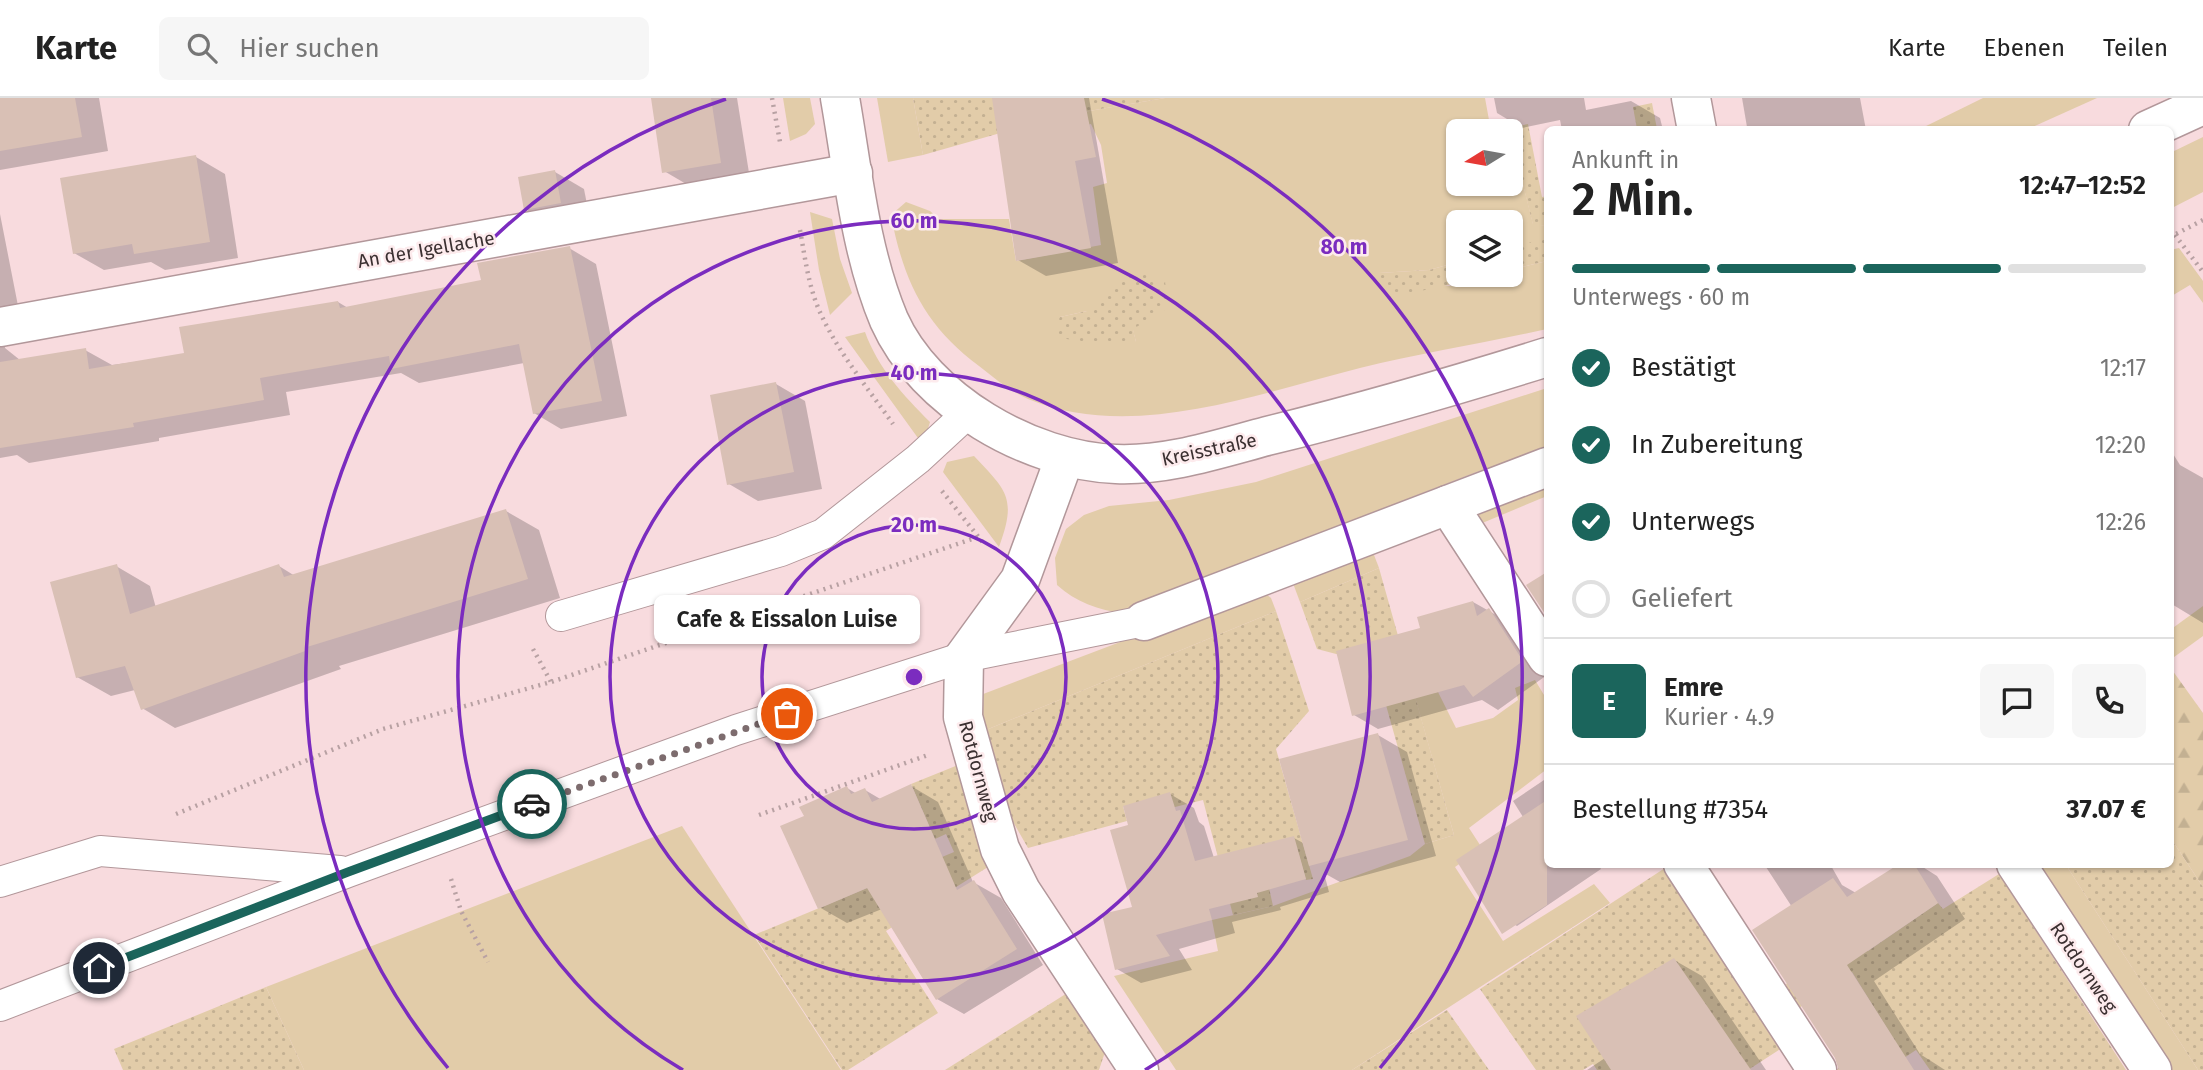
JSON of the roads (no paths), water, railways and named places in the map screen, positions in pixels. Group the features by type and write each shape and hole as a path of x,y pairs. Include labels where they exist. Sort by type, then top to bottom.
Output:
{"street":[{"name":"Kreisstraße","path":"840,98 871,266 890,322 916,363 970,411 995,429 1029,446 1065,457 1116,464 1174,460 1295,429 1544,358"},
{"path":"1691,98 1696,126"},
{"path":"2157,126 2203,105"},
{"name":"An der Igellache","path":"0,327 853,173"},
{"path":"964,657 1020,580 1065,457"},
{"path":"1144,621 1544,468"},
{"path":"1448,505 1544,652"},
{"name":"Rotdornweg","path":"964,657 964,717 1000,849 1021,891 1139,1070"},
{"path":"1686,868 1817,1070"},
{"name":"Rotdornweg","path":"2019,868 2152,1070"}],"lane":[{"path":"561,616 780,551 823,534 918,459 970,411"},
{"path":"0,1006 348,872 736,730 964,657 1144,621"},
{"path":"0,882 100,851 348,872"}],"place":[{"name":"Cafe & Eissalon Luise","path":"787,714"}]}
